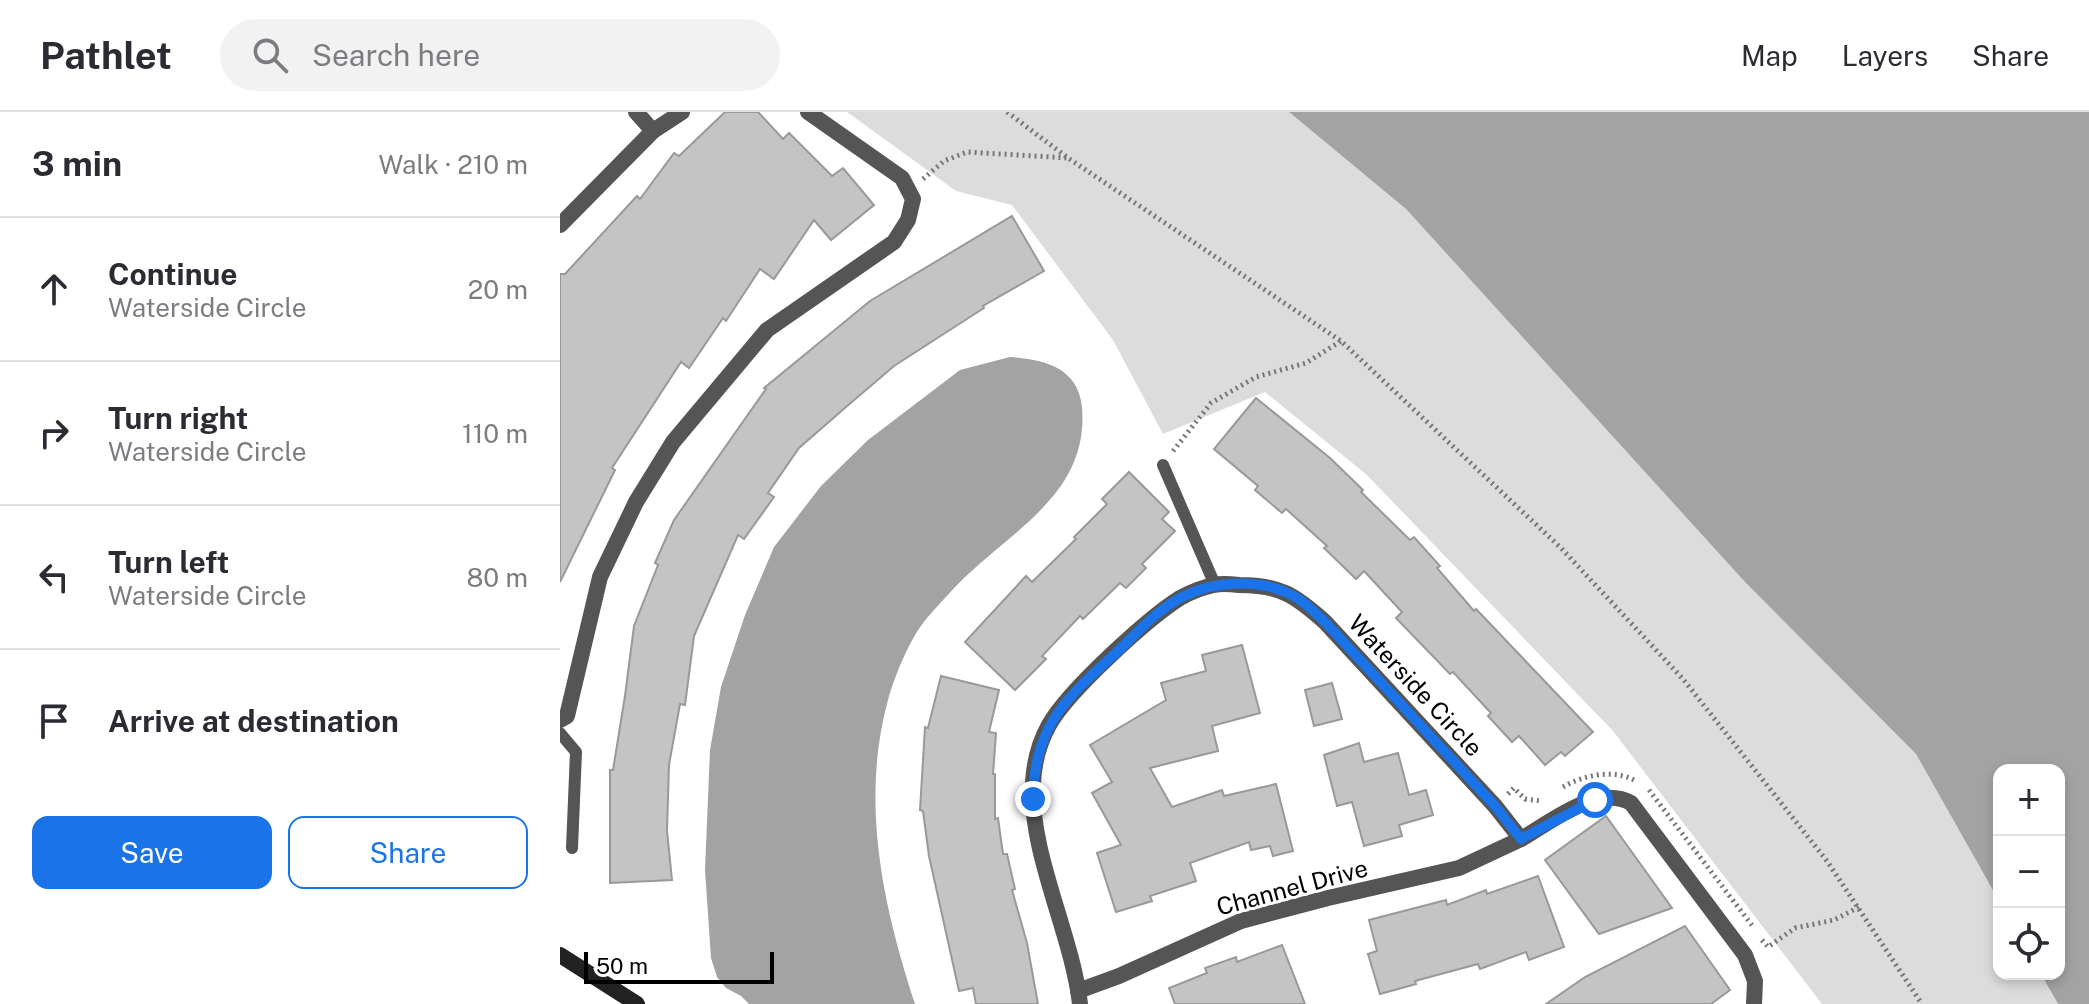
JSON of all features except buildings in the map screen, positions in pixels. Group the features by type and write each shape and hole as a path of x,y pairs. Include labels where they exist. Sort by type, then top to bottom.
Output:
{"main road":[{"path":"560,955 637,1004"}],"street":[{"path":"636,112 653,131"},
{"path":"560,225 653,131 682,112"},
{"path":"560,720 567,716 600,577 636,502 673,442 767,330 900,236 911,212 911,191 895,171 808,112"},
{"name":"Waterside Circle","path":"1079,997 1035,816 1033,784 1037,755 1048,726 1079,687 1159,613 1183,596 1215,585 1262,585 1282,590 1299,599 1346,645 1495,806 1521,839"},
{"path":"1521,839 1595,800 1614,798 1631,803 1745,955 1755,981 1754,1004"},
{"name":"Channel Drive","path":"1079,997 1241,921 1459,868 1521,839"}],"lane":[{"path":"1163,465 1215,585"},
{"path":"560,733 576,752 572,848"}],"path":[{"path":"1007,112 1068,158 1341,341 1561,548 1683,679 1827,861 1922,1004"},
{"path":"911,191 944,161 960,153 1068,158"},
{"path":"1163,465 1211,403 1256,377 1306,363 1341,341"}],"shaded area":[{"path":"847,112 1289,112 1406,209 1744,581 1916,754 1993,890 1993,980 2044,980 2058,1004 1822,1004 1613,731 1367,475 1265,392 1163,434 1113,340 1012,205 956,191"},
{"path":"1289,112 2089,112 2089,1004 2058,1004 2044,980 2065,980 2065,764 1993,764 1993,890 1916,754 1744,581 1406,209"},
{"path":"1010,357 1035,360 1066,374 1079,393 1081,436 1074,462 1062,485 1046,505 964,578 921,626 904,657 888,700 876,777 879,854 893,930 915,1004 749,1004 726,988 717,977 711,958 705,870 710,750 721,687 745,615 774,547 821,486 868,440 960,370"}],"route":[{"path":"1033,799 1041,743 1058,711 1079,687 1159,613 1183,596 1225,584 1262,585 1282,590 1299,599 1325,622 1495,806 1521,839 1595,800"}]}
